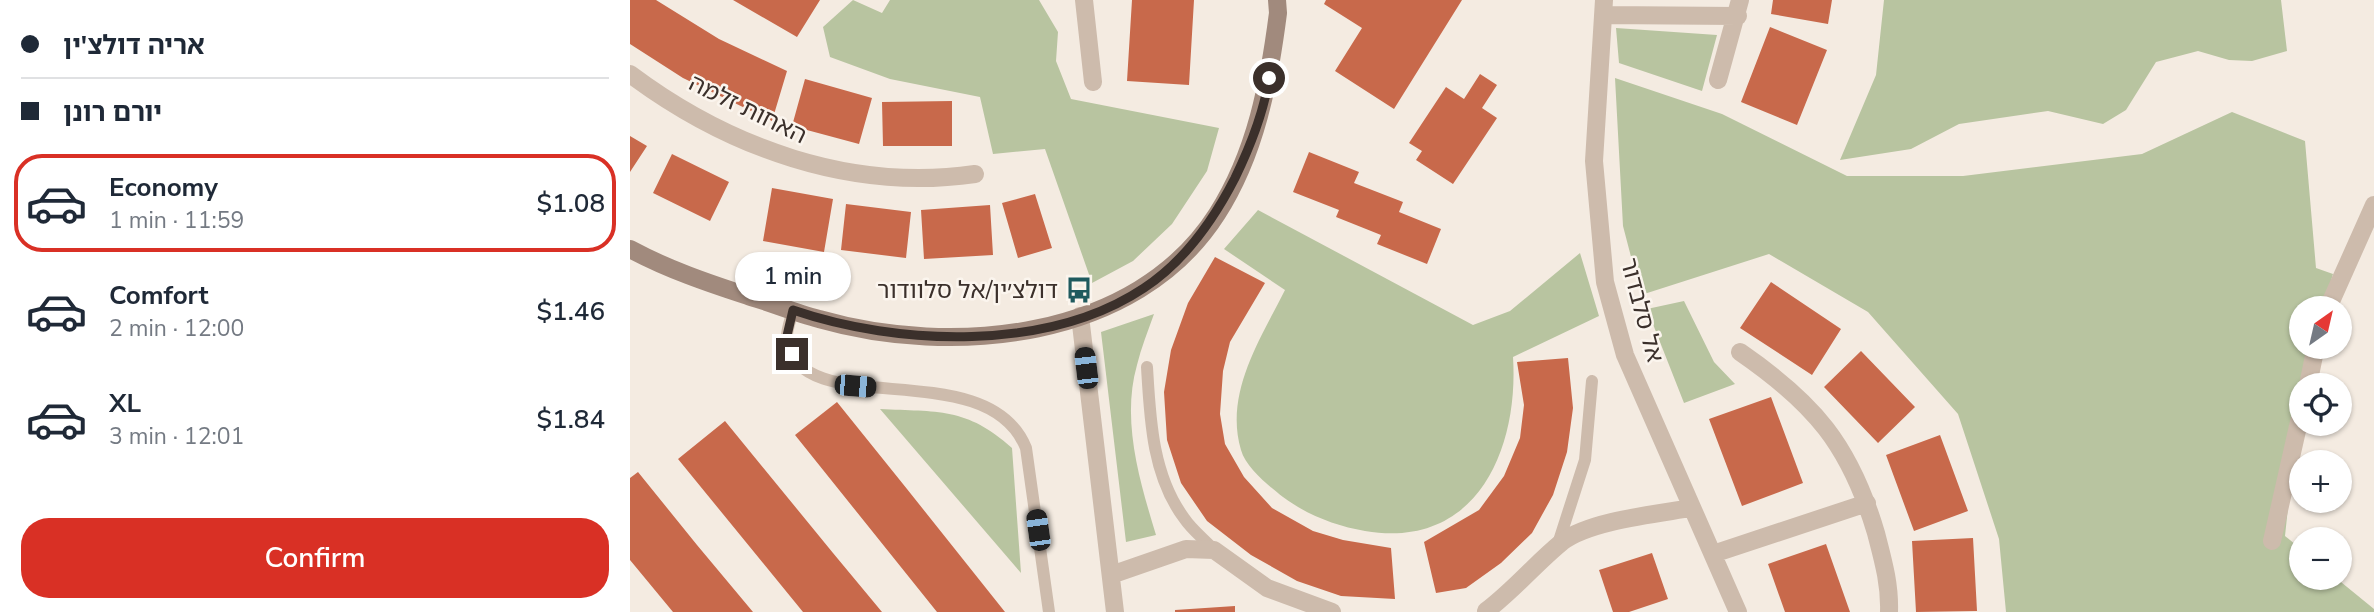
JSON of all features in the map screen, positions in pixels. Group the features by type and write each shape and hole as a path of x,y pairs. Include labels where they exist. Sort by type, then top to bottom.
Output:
{"street":[{"path":"1084,0 1093,82"},
{"path":"630,249 700,280 820,320 882,331 952,337 1008,334 1080,316 1115,304 1144,288 1176,263 1217,215 1245,157 1267,95 1278,13 1277,0"},
{"path":"1603,7 1739,8 1718,80"},
{"name":"אל סלבדור","path":"1603,7 1594,160 1605,282 1625,355 1738,612"},
{"name":"האחות זלמה","path":"630,74 702,118 764,149 813,167 868,176 940,179 975,174"},
{"path":"2333,296 2374,205"},
{"path":"1080,316 1115,612"},
{"path":"1740,352 1785,383 1817,416 1846,455 1867,503 1885,566 1890,589 1889,612"},
{"path":"2272,541 2296,436"},
{"path":"1713,554 1867,503"},
{"path":"1486,611 1510,593 1564,541 1593,527 1691,508"},
{"path":"1111,575 1186,549 1214,550 1267,588 1332,612"}],"lane":[{"path":"793,310 786,340 792,354 805,369 824,378 855,386 950,394 1008,418 1019,431 1026,448 1049,612"},
{"path":"1147,367 1151,430 1160,470 1183,517 1214,550"},
{"path":"1557,547 1585,460 1592,381"}],"green space":[{"path":"853,0 882,13 890,0 1039,0 1058,32 1056,61 1071,99 1219,128 1207,171 1172,224 1133,261 1092,283 1045,149 993,154 980,97 890,79 830,57 823,27"},
{"path":"1884,0 2281,0 2287,51 2252,61 2229,60 2198,51 2156,62 2126,110 2103,124 2048,111 1959,124 1911,149 1840,160 1876,75"},
{"path":"1616,28 1717,35 1702,91 1619,63"},
{"path":"1615,78 1722,114 1847,176 1963,176 2142,154 2232,112 2305,141 2316,268 2333,274 2327,296 2289,296 2289,359 2309,359 2304,373 2289,373 2289,436 2296,436 2294,450 2289,450 2289,498 2285,536 2289,539 2289,590 2351,590 2374,609 2374,612 2006,612 1999,539 1958,414 1868,312 1769,254 1641,295 1623,226"},
{"path":"1258,210 1473,325 1510,311 1580,253 1599,316 1513,357 1513,392 1508,426 1498,458 1483,486 1462,509 1436,525 1403,533 1354,529 1322,519 1292,503 1265,482 1248,463 1241,450 1237,429 1241,387 1256,347 1285,290 1224,249"},
{"path":"1684,301 1714,362 1735,384 1684,403 1647,309"},
{"path":"1154,314 1137,365 1131,408 1134,451 1156,535 1126,542 1101,332"},
{"path":"880,409 935,412 965,418 996,435 1012,448 1021,573"}],"building":[{"path":"630,0 656,0 719,39 787,71 772,121 683,78 630,44"},
{"path":"733,0 820,0 797,37"},
{"path":"1132,0 1194,0 1189,85 1127,81"},
{"path":"1326,0 1462,0 1394,109 1335,71 1362,28 1324,4"},
{"path":"1773,0 1832,0 1828,24 1771,14"},
{"path":"1770,27 1827,50 1797,125 1741,102"},
{"path":"1480,74 1497,85 1482,108 1497,118 1453,184 1416,160 1422,151 1409,143 1446,87 1464,99"},
{"path":"805,79 872,98 859,144 792,126"},
{"path":"952,101 952,146 883,146 882,102"},
{"path":"630,136 647,146 630,172"},
{"path":"1309,152 1359,172 1354,183 1403,202 1399,212 1441,229 1427,264 1377,244 1381,235 1336,217 1339,210 1293,192"},
{"path":"672,154 729,182 710,221 653,193"},
{"path":"772,188 833,199 824,252 763,241"},
{"path":"1035,194 1052,248 1018,258 1002,203"},
{"path":"846,204 911,212 906,258 841,250"},
{"path":"990,205 993,255 924,259 921,210"},
{"path":"1215,257 1265,283 1230,342 1223,371 1220,414 1225,444 1244,477 1272,508 1313,531 1343,540 1391,548 1395,599 1341,596 1297,581 1251,555 1207,521 1181,483 1167,440 1164,392 1171,350 1188,303"},
{"path":"1771,282 1841,329 1812,375 1740,328"},
{"path":"1861,351 1915,407 1878,443 1824,387"},
{"path":"1568,358 1573,408 1567,452 1553,495 1532,533 1501,563 1466,588 1436,593 1424,542 1479,510 1504,476 1520,438 1524,405 1517,362"},
{"path":"1771,397 1803,483 1742,506 1709,419"},
{"path":"837,402 1005,612 937,612 795,435"},
{"path":"725,421 882,612 803,612 678,459"},
{"path":"1940,435 1968,511 1914,531 1886,455"},
{"path":"638,472 753,612 673,612 630,560 630,478"},
{"path":"1973,538 1977,611 1916,612 1912,541"},
{"path":"1826,544 1850,612 1785,612 1768,564"},
{"path":"1652,553 1668,599 1629,612 1613,612 1599,570"},
{"path":"1235,606 1235,612 1175,612 1175,610"}],"place":[{"name":"דולצ׳ין/אל סלוודור","path":"1079,290"}],"route":[{"path":"792,354 786,340 793,310 820,320 882,331 952,337 1008,334 1058,324 1115,304 1144,288 1176,263 1217,215 1245,157 1267,95 1269,78"}]}
